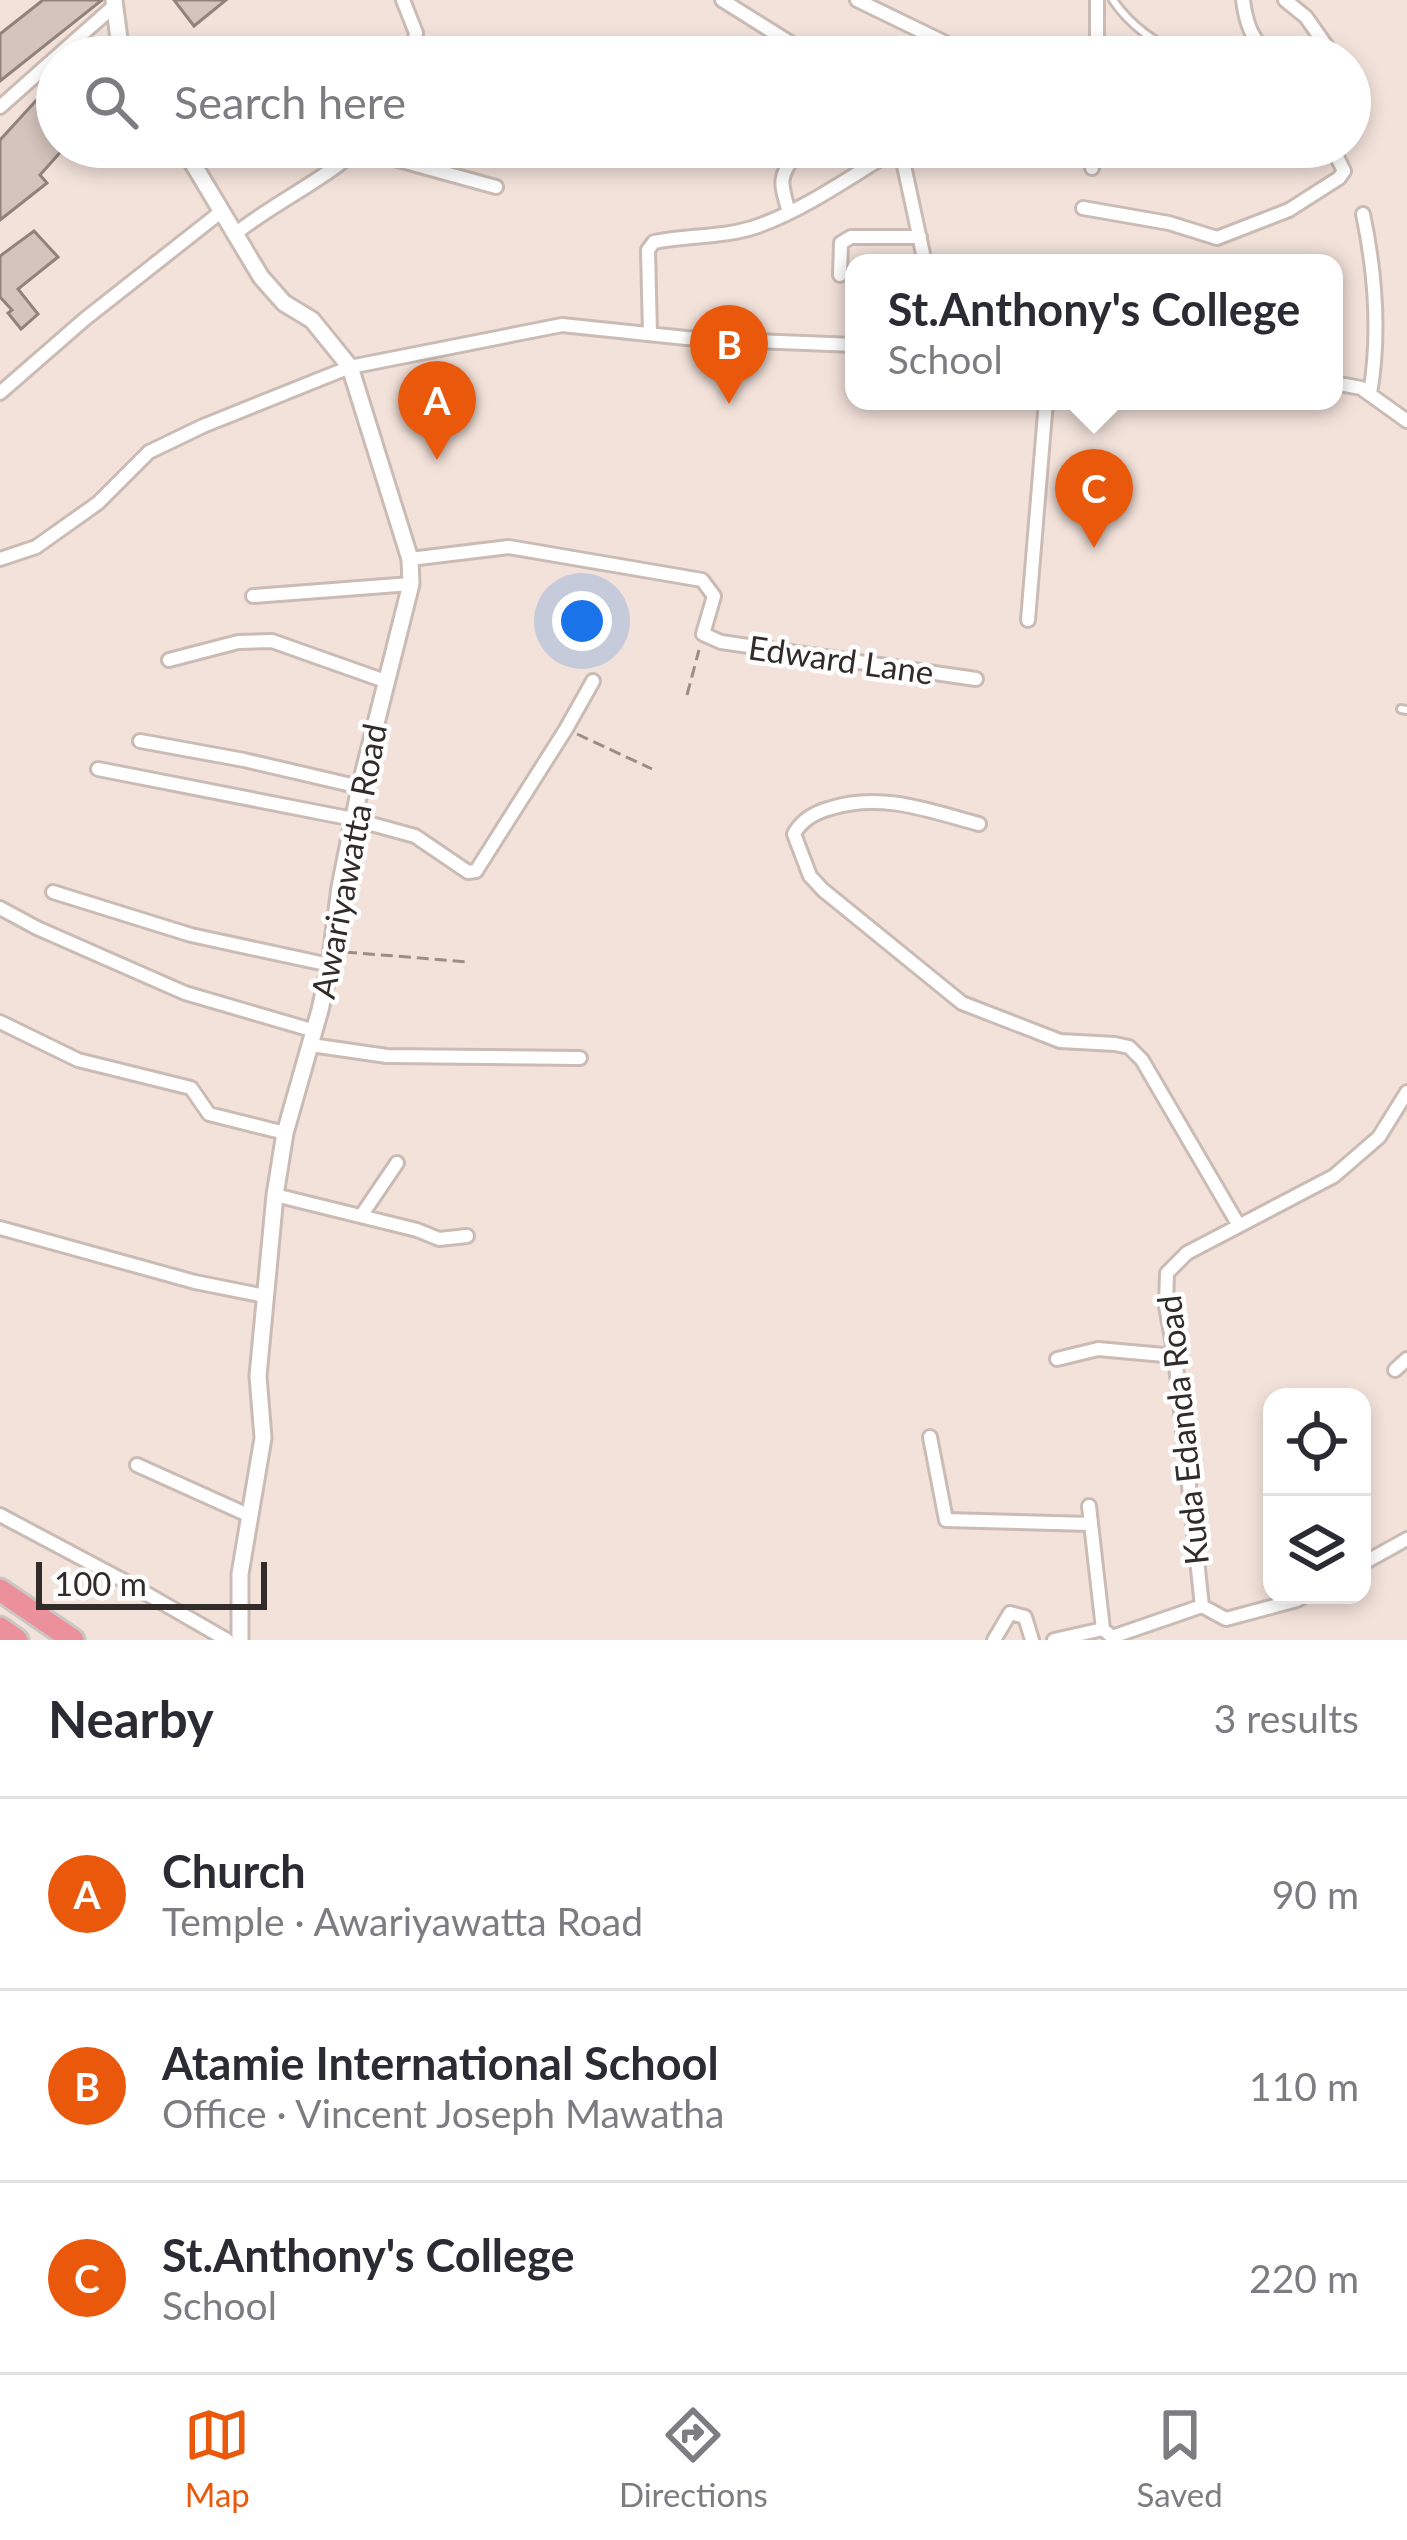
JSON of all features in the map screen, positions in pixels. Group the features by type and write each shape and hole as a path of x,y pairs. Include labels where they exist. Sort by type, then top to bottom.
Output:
{"highway":[{"path":"0,1590 73,1640"},
{"path":"0,1628 17,1640"}],"street":[{"path":"403,0 416,36"},
{"path":"722,0 779,36"},
{"path":"857,0 931,36"},
{"path":"1096,0 1097,36"},
{"path":"1243,0 1253,36"},
{"path":"1285,0 1319,36"},
{"path":"114,3 118,36"},
{"path":"78,36 114,3"},
{"path":"0,107 36,74"},
{"name":"Awariyawatta Road","path":"196,168 261,277 284,303 312,320 350,367 410,559 411,584 353,819 313,1038 285,1133 258,1376 263,1438 240,1574 240,1640"},
{"path":"235,234 335,168"},
{"path":"428,168 496,188"},
{"path":"786,168 781,184 789,212"},
{"path":"650,334 648,250 654,242 755,226 864,168"},
{"path":"905,168 923,254"},
{"path":"1083,208 1169,223 1217,238 1257,224 1322,190 1342,168"},
{"path":"0,393 222,211"},
{"path":"1363,214 1370,248 1375,338 1370,394"},
{"path":"840,274 841,243 851,236 920,237"},
{"path":"0,559 36,547 98,503 149,452 203,425 350,367 562,325 845,345"},
{"path":"1343,384 1361,388 1407,421"},
{"path":"1028,620 1045,410"},
{"name":"Edward Lane","path":"410,559 509,547 702,580 714,596 703,634 721,642 976,679"},
{"path":"254,596 411,584"},
{"path":"170,660 238,642 272,641 386,681"},
{"path":"98,769 353,819 415,836 468,872 476,871 593,681"},
{"path":"140,741 360,787"},
{"path":"979,824 870,800 824,810 799,825 794,834 810,876 823,890 962,1003 1060,1041 1129,1047 1142,1060 1238,1224"},
{"path":"53,892 191,935 330,958"},
{"path":"0,908 185,993 313,1038 387,1056 580,1058"},
{"path":"0,1022 78,1060 191,1088 209,1114 285,1133"},
{"name":"Kuda Edanda Road","path":"1202,1606 1166,1306 1167,1273 1187,1253 1334,1177 1379,1137 1407,1092"},
{"path":"361,1216 397,1163"},
{"path":"275,1195 439,1239 467,1235"},
{"path":"0,1228 195,1282 266,1296"},
{"path":"1057,1359 1098,1349 1175,1356"},
{"path":"1395,1370 1407,1358"},
{"path":"931,1436 946,1520 1091,1524"},
{"path":"137,1465 248,1515"},
{"path":"1089,1506 1103,1629 1112,1637 1202,1606 1226,1618 1281,1604"},
{"path":"0,1515 227,1640"},
{"path":"1371,1559 1407,1539"},
{"path":"994,1640 1010,1612 1025,1617 1032,1640"},
{"path":"1054,1640 1103,1629"}],"lane":[{"path":"1113,0 1146,36"}],"path":[{"path":"687,695 703,634"},
{"path":"566,729 652,769"},
{"path":"330,958 469,962"}],"building":[{"path":"43,0 102,0 57,36 36,36 36,52 0,81 0,34"},
{"path":"174,0 226,0 194,26"},
{"path":"36,101 36,168 46,168 40,175 47,183 0,220 0,140"},
{"path":"34,231 58,257 18,289 38,314 21,329 0,297 0,256"}],"place":[{"name":"Atamie International School","path":"729,404"},
{"name":"Church","path":"437,460"},
{"name":"St.Anthony's College","path":"1094,548"}]}
